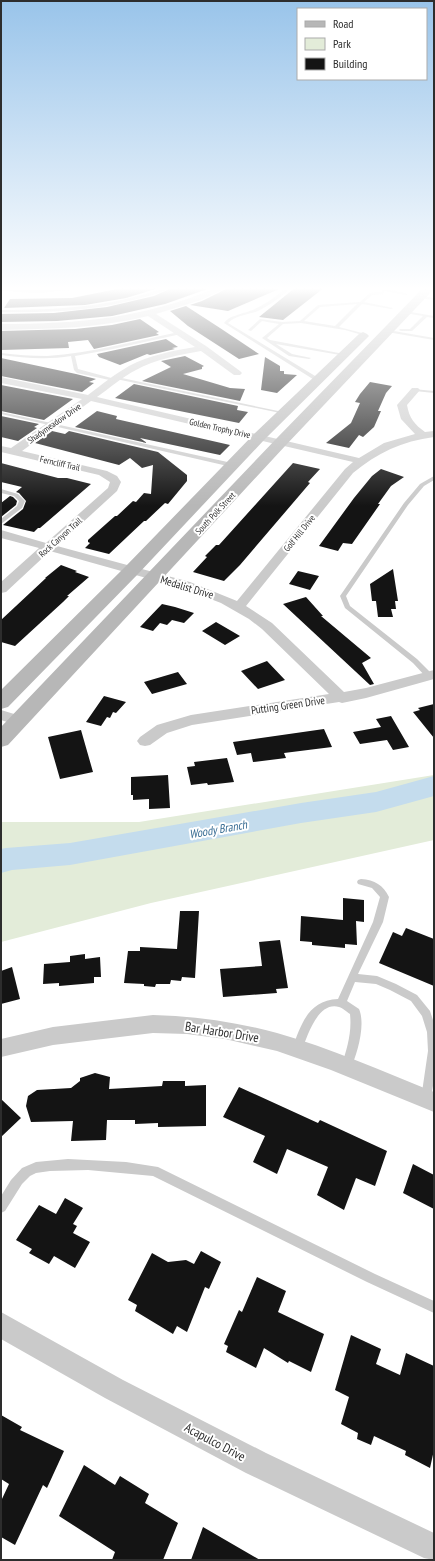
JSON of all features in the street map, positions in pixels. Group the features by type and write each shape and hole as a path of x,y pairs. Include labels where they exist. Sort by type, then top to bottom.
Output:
{"main road":[{"name":"South Polk Street","path":"1,702 132,570 259,437 339,360"},
{"name":"South Polk Street","path":"1,740 10,718 155,577 281,442 354,360"}],"street":[{"name":"Shadymeadow Drive","path":"13,452 132,368 154,360"},
{"path":"219,360 236,373"},
{"name":"Golden Trophy Drive","path":"1,380 90,398 360,461"},
{"path":"414,390 402,405 404,417 407,422 429,434"},
{"path":"360,461 390,444 429,434"},
{"name":"Ferncliff Trail","path":"1,449 104,473 113,478 116,482"},
{"name":"Golf Hill Drive","path":"239,606 349,471 360,461"},
{"name":"Rock Canyon Trail","path":"1,589 113,489 116,482"},
{"name":"Medalist Drive","path":"1,534 207,592 239,606 267,626 342,698"},
{"name":"Putting Green Drive","path":"145,741 162,729 191,720 342,698 432,675"},
{"name":"Bar Harbor Drive","path":"1,1048 53,1036 153,1024 225,1030 277,1042 346,1066 430,1100"},
{"name":"Acapulco Drive","path":"1,1325 114,1389 256,1463 434,1548"}],"lane":[{"path":"74,360 76,370 79,372 283,413"},
{"path":"285,360 318,380"},
{"path":"414,390 434,392"},
{"path":"1,413 232,465"},
{"path":"432,675 347,607 343,596 406,504 422,485 434,478"},
{"path":"1,491 16,495 22,501 20,507 1,522"},
{"path":"341,1003 378,922 385,897 380,888 370,883 361,882"},
{"path":"352,978 377,980 393,987 414,998 426,1014 432,1032 433,1051 430,1100"},
{"path":"297,1049 311,1018 322,1006 333,1003 341,1003 355,1012 357,1025 356,1038 346,1066"},
{"path":"1,1207 20,1178 28,1171 42,1166 76,1165 154,1170 371,1278 434,1307"}],"green space":[{"path":"434,775 434,840 151,903 1,942 1,822 139,822"}],"building":[{"path":"1,360 10,360 96,379 89,382 94,383 82,392 1,376"},
{"path":"106,360 133,360 120,365"},
{"path":"192,360 204,366 202,369 183,374 230,388 245,389 240,401 142,381 171,367 161,361"},
{"path":"265,360 270,360 280,366 280,371 284,371 284,374 297,375 277,393 261,390"},
{"path":"370,382 392,386 386,393 378,411 381,411 374,427 363,437 359,435 349,448 326,443 351,423 360,403 355,402"},
{"path":"134,384 238,406 237,410 248,412 239,423 115,398"},
{"path":"1,385 73,399 44,420 1,411"},
{"path":"97,411 117,416 116,419 230,445 220,455 140,438 147,443 75,427"},
{"path":"1,416 39,424 34,427 37,428 18,441 1,437"},
{"path":"52,431 65,434 69,431 158,452 187,475 187,481 168,504 165,503 109,554 85,548 90,543 88,540 133,501 136,502 144,493 151,494 153,465 142,468 130,458 119,465 35,443"},
{"path":"1,463 58,478 67,478 91,484 34,532 3,525 23,509 26,501 19,493 16,492 22,487 1,482"},
{"path":"293,463 320,469 308,482 310,483 240,565 224,581 193,572 207,557 205,556 216,545 219,545"},
{"path":"381,469 404,477 391,486 352,544 343,543 338,551 319,546 354,498 372,476"},
{"path":"10,496 17,501 16,505 1,517 1,503"},
{"path":"61,565 89,577 15,646 1,642 1,620 45,578"},
{"path":"393,569 398,601 395,601 396,609 391,609 393,617 378,617 376,601 372,601 370,584"},
{"path":"298,571 319,576 310,590 289,584"},
{"path":"306,597 323,616 321,616 371,658 362,663 374,684 370,685 283,604"},
{"path":"162,604 194,613 184,623 172,620 167,625 160,623 153,631 140,627"},
{"path":"216,622 240,636 225,645 202,631"},
{"path":"267,661 285,680 258,689 241,671"},
{"path":"178,672 187,684 152,694 144,682"},
{"path":"104,696 126,702 116,713 113,712 110,718 107,717 101,726 86,722"},
{"path":"434,704 434,738 413,712 420,710 418,708"},
{"path":"391,716 409,747 393,750 387,740 360,744 353,732 381,727 376,719"},
{"path":"324,729 332,747 284,753 286,758 253,762 251,753 237,755 233,742"},
{"path":"81,730 93,772 60,779 48,737"},
{"path":"227,758 234,782 191,785 187,767 195,766 194,762"},
{"path":"168,775 170,808 149,809 149,799 133,800 133,795 131,795 131,777"},
{"path":"343,898 364,900 364,922 356,921 357,945 345,944 345,948 312,945 312,942 300,941 301,916 343,920"},
{"path":"180,911 199,911 195,978 182,977 181,981 171,980 170,984 156,984 155,987 144,986 144,984 124,983 128,951 140,951 140,947 177,949"},
{"path":"406,928 434,939 434,986 379,963 393,932 402,936"},
{"path":"280,940 288,988 276,989 277,993 223,997 220,969 262,966 259,942"},
{"path":"85,954 85,959 100,957 101,977 94,977 94,983 59,986 59,983 43,984 44,964 70,962 70,956"},
{"path":"12,967 20,999 1,1004 1,971"},
{"path":"95,1073 110,1077 109,1089 162,1086 163,1081 185,1081 185,1086 206,1085 206,1126 158,1127 158,1123 135,1124 135,1120 107,1120 106,1140 71,1141 73,1121 31,1122 26,1106 28,1096 37,1090 71,1088 80,1081 80,1078"},
{"path":"239,1087 318,1123 320,1120 387,1151 375,1186 356,1178 344,1210 317,1195 328,1167 287,1149 277,1174 253,1162 265,1136 223,1117"},
{"path":"1,1099 21,1118 1,1137"},
{"path":"413,1164 434,1175 434,1209 403,1193"},
{"path":"65,1198 83,1208 73,1224 77,1226 73,1233 90,1242 75,1268 54,1256 49,1264 29,1253 32,1249 16,1240 39,1205 56,1214"},
{"path":"201,1251 221,1262 209,1289 205,1287 187,1332 177,1326 173,1334 135,1311 137,1305 128,1300 152,1253 168,1262 186,1260 194,1264"},
{"path":"257,1277 286,1291 278,1312 324,1334 311,1372 289,1361 288,1363 264,1348 256,1368 226,1352 228,1346 224,1344 239,1310 242,1312"},
{"path":"351,1335 381,1349 376,1364 400,1375 406,1353 434,1366 434,1450 430,1468 405,1455 406,1451 374,1436 371,1445 357,1439 358,1433 341,1424 349,1397 335,1390"},
{"path":"1,1415 22,1427 20,1430 64,1451 47,1488 43,1485 15,1545 1,1537 1,1501 9,1484 1,1479"},
{"path":"84,1465 115,1485 120,1476 149,1494 145,1503 178,1523 163,1560 112,1560 115,1552 59,1516"},
{"path":"203,1527 260,1560 191,1560"}],"waterway":[{"name":"Woody Branch","path":"1,862 6,859 70,854 301,813 376,802 434,786"}]}
